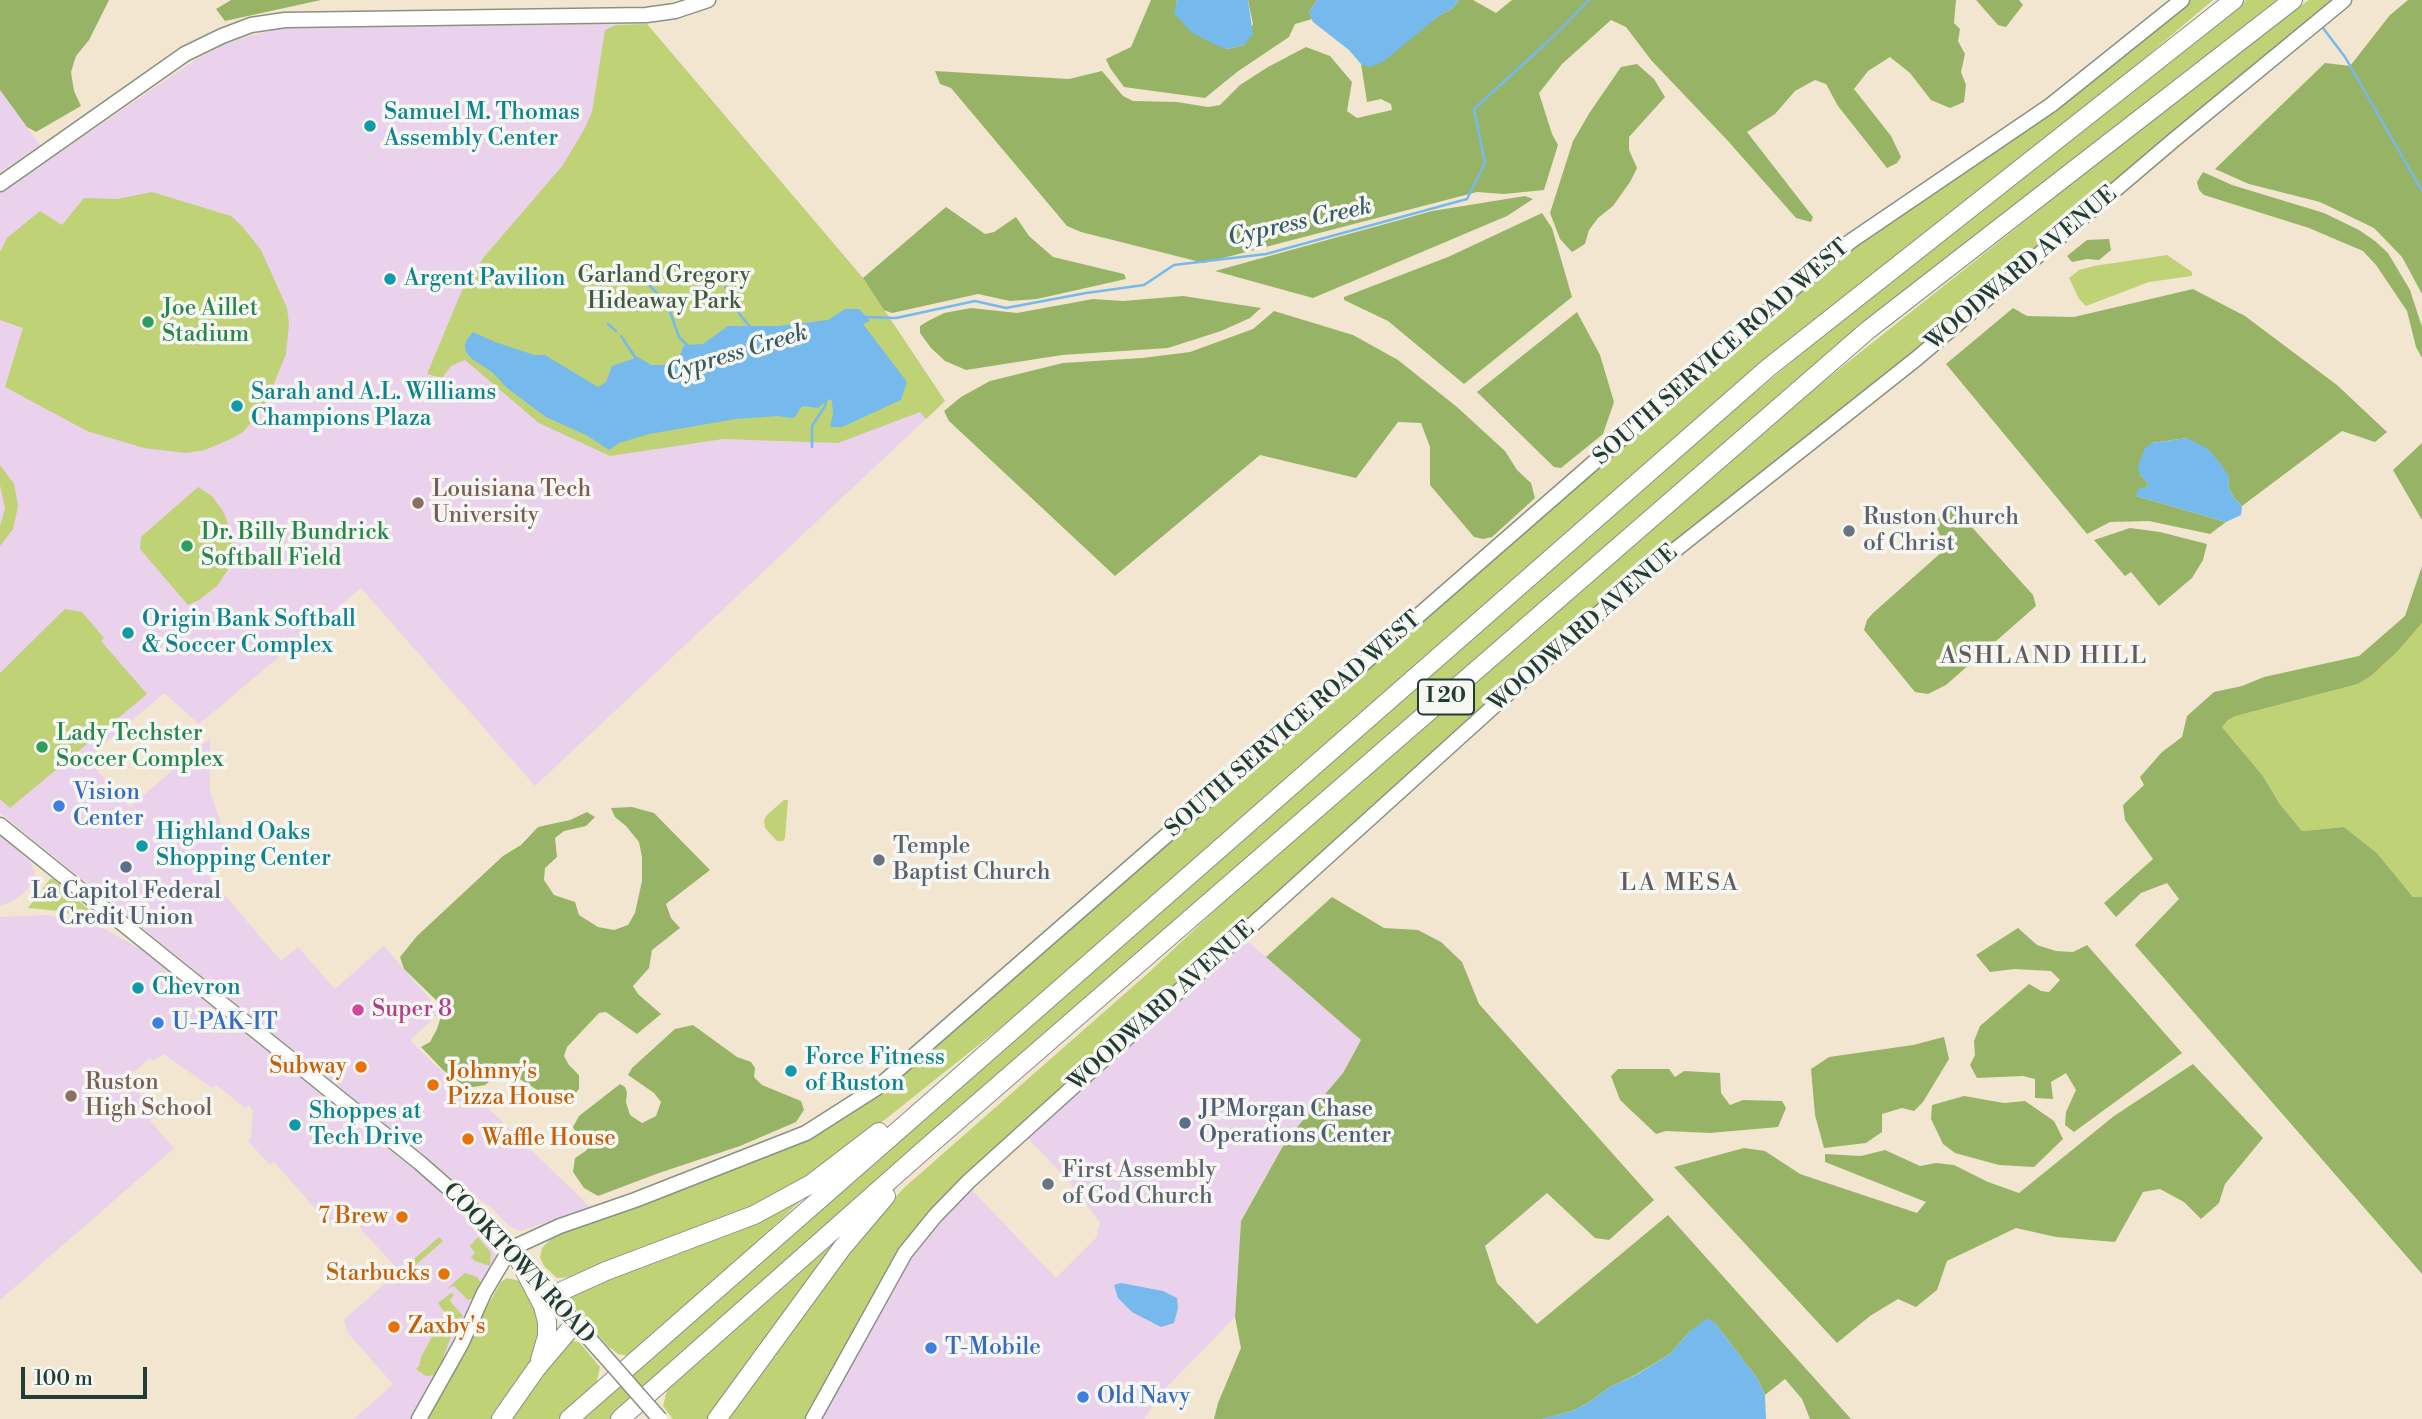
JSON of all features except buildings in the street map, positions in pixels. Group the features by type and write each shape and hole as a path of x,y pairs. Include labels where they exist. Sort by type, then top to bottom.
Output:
{"highway":[{"name":"I 20","path":"569,1419 1768,368 2234,0"},
{"name":"I 20","path":"620,1419 925,1149 1868,330 2293,0"},
{"path":"551,1296 606,1271 754,1215 788,1198 835,1167 898,1117 957,1079"},
{"path":"717,1419 842,1248 925,1149"},
{"path":"514,1253 543,1306 547,1322 545,1348 536,1369"},
{"path":"501,1419 536,1369 575,1323"}],"main road":[{"path":"0,184 186,54 251,25 285,20 646,15 675,11 708,0"},
{"name":"SOUTH SERVICE ROAD WEST","path":"514,1253 560,1226 635,1200 806,1133 878,1087 1804,280 1851,241 2051,105 2182,0"},
{"name":"WOODWARD AVENUE","path":"813,1419 905,1254 935,1216 969,1181 1545,660 1636,581 1916,359 2175,139 2344,0"},
{"name":"COOKTOWN ROAD","path":"0,825 420,1163 468,1205 514,1253 660,1419"},
{"path":"419,1419 461,1344 484,1293 514,1253"}],"shaded area":[{"name":"Louisiana Tech University","path":"647,24 863,278 945,401 535,786 361,588 199,724 164,693 87,759 130,807 210,738 210,792 234,859 209,877 281,961 298,947 335,989 384,946 441,1012 410,1040 437,1067 491,1111 590,1207 521,1231 509,1226 493,1209 0,813 0,193 195,60 226,43 254,35 278,29 310,26"},
{"path":"0,90 40,145 0,172"},
{"path":"0,835 31,862 35,875 25,892 0,906"},
{"path":"47,915 77,920 105,929 140,949 425,1178 450,1201 494,1250 494,1267 414,1419 354,1419 393,1384 348,1333 344,1320 399,1271 352,1219 331,1226 274,1162 270,1165 248,1141 251,1138 253,1111 249,1105 245,1108 216,1085 212,1088 164,1054 153,1061 150,1058 127,1078 158,1114 150,1121 174,1148 0,1300 0,917"},
{"path":"1244,938 1361,1040 1343,1073 1287,1139 1241,1220 1235,1317 1164,1390 1144,1419 818,1419 913,1251 969,1187 1056,1278 1096,1238 1100,1222 1066,1178 1026,1136"}],"green space":[{"path":"0,0 109,0 89,40 76,56 71,72 74,91 81,106 36,132 27,127 0,90"},
{"path":"231,0 321,0 225,21 216,9"},
{"path":"1151,0 1177,0 1176,4 1201,37 1227,49 1244,45 1253,24 1248,0 1317,0 1309,12 1312,19 1295,24 1289,37 1237,72 1205,98 1124,87 1110,68 1106,59 1131,47"},
{"path":"1459,0 1473,0 1496,13 1512,0 1956,0 1954,23 1960,29 1958,41 1965,54 1961,72 1966,85 1964,102 1950,108 1931,100 1910,73 1890,57 1868,71 1854,89 1891,136 1901,157 1897,163 1887,168 1838,106 1826,84 1815,80 1795,91 1775,114 1747,132 1813,217 1811,222 1796,218 1651,60 1626,27 1611,20 1562,64 1539,93 1558,145 1544,190 1504,194 1477,192 1204,263 1081,232 1067,226 951,88 940,84 935,71 1069,79 1102,71 1123,96 1133,101 1177,102 1208,107 1220,105 1240,85 1306,47 1330,56 1352,82 1347,111 1357,118 1392,110 1391,104 1381,99 1367,102 1361,64 1371,66 1452,9"},
{"path":"1976,0 2019,0 2023,5 2006,27 1998,25"},
{"path":"2189,0 2213,0 1030,1004 828,1165 742,1213 574,1277 557,1278 544,1266 540,1258 542,1248 552,1238 816,1131 1846,252"},
{"path":"2246,0 2280,0 2001,220 612,1419 580,1419 1616,509 1874,293"},
{"path":"2309,0 2336,0 1875,384 1514,679 964,1176 902,1245 856,1325 809,1419 723,1419 859,1238 905,1187 1146,975 1228,898 1798,402 2246,45"},
{"path":"2408,0 2422,0 2422,294 2402,257 2374,228 2320,202 2249,184 2215,169 2325,63 2350,66 2390,15"},
{"name":"Garland Gregory Hideaway Park","path":"647,24 863,278 945,401 926,419 920,412 838,443 723,439 610,456 539,423 465,360 451,366 442,378 427,374 463,288 484,257 563,165 585,128 592,112 605,30 616,25"},
{"path":"1637,64 1654,79 1665,97 1629,137 1629,150 1637,168 1630,182 1613,206 1598,218 1589,230 1585,244 1572,252 1560,239 1550,213 1573,141 1621,67"},
{"path":"2203,172 2232,185 2324,213 2375,241 2388,253 2410,290 2422,327 2422,358 2416,347 2407,311 2376,265 2363,251 2309,228 2204,195 2197,182"},
{"name":"Joe Aillet Stadium","path":"152,192 231,216 261,250 287,308 289,324 286,354 264,408 243,432 205,450 186,453 144,448 87,431 5,387 23,328 0,320 0,252 7,238 40,211 62,225 84,198 117,199"},
{"path":"1525,196 1533,199 1507,216 1313,298 1215,271 1432,211"},
{"path":"946,207 985,234 994,232 1016,217 1029,236 1053,257 1124,274 1126,279 1037,299 1010,301 978,294 892,313 884,310 863,278"},
{"path":"1542,213 1552,228 1572,297 1464,384 1388,321 1344,300 1344,297 1448,257"},
{"path":"2109,239 2111,250 2099,260 2072,262 2067,256 2087,240"},
{"path":"2167,255 2192,272 2192,276 2149,282 2086,306 2079,299 2069,278 2079,270 2094,266"},
{"path":"2193,289 2245,316 2337,385 2387,432 2375,442 2342,431 2242,506 2229,488 2228,475 2187,438 2152,443 2140,475 2148,483 2147,487 2136,496 2226,522 2210,534 2149,521 2110,522 2087,534 1946,364 2013,308 2027,316 2074,317"},
{"path":"1183,296 1261,308 1250,318 1221,331 1168,348 1062,355 966,370 945,361 920,333 920,326 944,313 971,308 1017,313 1093,299 1123,301"},
{"path":"1274,311 1353,335 1398,360 1457,407 1505,451 1517,470 1531,483 1535,498 1492,537 1474,537 1430,485 1430,447 1421,423 1398,422 1356,478 1260,455 1115,576 949,421 944,411 961,397 990,381 1063,363 1190,352 1253,329"},
{"path":"1577,312 1600,355 1614,402 1603,434 1561,468 1554,467 1477,392"},
{"path":"2422,443 2422,520 2393,470"},
{"path":"0,465 14,484 18,506 13,529 0,546 0,526 5,509 0,485"},
{"name":"Dr. Billy Bundrick Softball Field","path":"198,487 212,496 224,513 232,535 233,552 227,571 217,586 188,605 140,549 141,537"},
{"path":"1946,505 1952,505 2033,595 2036,606 1946,685 1928,694 1915,692 1864,630 1873,613 1943,551 1936,525"},
{"path":"2130,528 2160,532 2207,544 2203,560 2192,578 2159,606 2131,572 2125,576 2094,540"},
{"path":"2422,566 2422,623 2398,651 2372,675 2358,684 2236,716 2222,727 2263,776 2279,803 2302,831 2344,827 2377,853 2413,897 2422,897 2422,1274 2135,945 2179,899 2167,883 2141,893 2116,917 2104,903 2153,859 2125,820 2123,805 2144,785 2140,777 2162,752 2182,737 2187,716 2214,692 2242,686 2264,677 2359,656 2405,616"},
{"name":"Lady Techster Soccer Complex","path":"65,609 82,612 104,638 101,641 147,694 10,808 0,799 0,673"},
{"path":"2422,623 2422,897 2413,897 2377,853 2344,827 2302,831 2279,803 2263,776 2222,727 2236,716 2358,684 2398,651"},
{"path":"784,800 788,800 785,838 783,841 777,841 765,828 764,820"},
{"path":"632,807 654,813 710,870 666,904 671,918 680,928 652,950 649,968 633,986 638,994 661,1014 637,1034 606,1012 599,1013 567,1047 564,1056 579,1075 579,1089 566,1105 557,1106 544,1094 510,1073 497,1075 485,1085 467,1088 443,1070 421,1047 430,1042 442,1013 437,1001 404,969 400,957 417,936 538,827 570,820 587,812 595,817 586,826 564,831 555,838 557,857 545,868 544,880 554,895 575,902 579,915 598,927 614,930 628,925 635,913 642,881 642,857 639,842 615,817 611,808"},
{"path":"50,879 105,923 60,911 28,908"},
{"path":"1332,897 1384,928 1418,930 1441,942 1462,962 1479,1004 1654,1200 1609,1240 1595,1238 1547,1193 1485,1246 1497,1283 1537,1324 1668,1215 1851,1419 1810,1419 1802,1399 1785,1379 1765,1395 1757,1378 1715,1323 1690,1331 1670,1354 1608,1388 1588,1403 1572,1411 1542,1419 1214,1419 1241,1348 1235,1317 1241,1221 1287,1139 1343,1073 1361,1040 1266,957"},
{"path":"2018,928 2037,945 2056,951 2073,952 2087,945 2182,1053 2074,1132 2065,1125 2066,1112 2076,1090 2066,1073 2051,1082 2053,1099 2035,1098 2035,1079 2023,1076 1977,1078 1970,1065 1975,1055 1974,1041 1980,1026 2029,984 2049,992 2060,980 2051,971 2014,969 1990,972 1976,955"},
{"path":"693,1025 737,1057 751,1062 755,1068 754,1077 762,1085 801,1101 804,1110 796,1122 740,1146 598,1196 584,1188 573,1172 575,1158 587,1150 586,1144 578,1137 573,1127 579,1116 620,1084 625,1087 627,1093 626,1102 630,1115 642,1123 656,1116 661,1102 654,1093 628,1075 632,1068 675,1029"},
{"path":"1944,1037 1949,1059 1923,1102 1914,1111 1902,1108 1882,1114 1882,1132 1866,1143 1824,1148 1815,1115 1811,1069 1829,1057 1913,1045"},
{"path":"2193,1064 2263,1138 2225,1184 2219,1203 2201,1219 2184,1202 2160,1189 2143,1192 2115,1242 2056,1237 2016,1228 1947,1261 1937,1290 1916,1307 1898,1299 1870,1316 1837,1343 1674,1167 1744,1148 1765,1151 1800,1174 1917,1213 1926,1202 1825,1162 1825,1154 1861,1156 1885,1150 1920,1166 1936,1163 1954,1165 1988,1182 2019,1193 2114,1116"},
{"path":"1618,1069 1669,1069 1675,1077 1684,1071 1720,1073 1721,1093 1730,1105 1743,1100 1782,1101 1786,1108 1778,1127 1710,1133 1666,1131 1656,1134 1620,1100 1611,1076"},
{"path":"1964,1096 2004,1103 2025,1101 2054,1121 2063,1139 2034,1167 1999,1165 1955,1153 1943,1144 1931,1119 1932,1105"},
{"path":"811,1191 712,1284 629,1356 618,1354 607,1345 566,1298 567,1296"},
{"path":"852,1227 712,1419 673,1419 663,1406 667,1390"},
{"path":"439,1237 443,1241 403,1276 404,1268"},
{"path":"478,1237 491,1253 490,1266 471,1257 475,1253 470,1246"},
{"path":"465,1273 477,1277 481,1283 473,1298 468,1300 454,1286 447,1289"},
{"path":"507,1278 520,1281 530,1291 544,1336 529,1368 491,1419 424,1419 501,1282"},
{"path":"451,1293 454,1294 450,1301 463,1316 451,1336 437,1375 426,1376 416,1369 445,1313 438,1303"},
{"path":"571,1340 580,1343 600,1367 596,1385 558,1419 505,1419"}],"water":[{"path":"1177,0 1248,0 1253,34 1244,45 1227,49 1218,46 1191,32 1174,13"},
{"path":"1317,0 1459,0 1452,9 1440,15 1384,61 1371,67 1361,64 1349,50 1313,22 1309,12"},
{"path":"845,309 859,309 870,321 863,324 907,382 901,400 842,427 830,427 833,414 832,401 829,399 818,408 802,406 792,418 778,416 736,419 649,434 619,443 609,450 588,436 546,417 507,388 492,372 472,359 465,346 473,332 534,355 545,355 598,387 606,382 612,366 638,357 651,365 665,365 680,355 684,345 703,344 728,326 778,326 828,320"},
{"path":"2187,438 2208,449 2221,464 2228,475 2229,488 2234,498 2242,506 2241,515 2226,522 2136,496 2138,489 2147,487 2148,483 2140,475 2138,466 2145,448 2152,443"},
{"path":"1121,1283 1163,1291 1177,1298 1178,1308 1174,1323 1161,1327 1132,1312 1118,1298 1114,1285"},
{"path":"1708,1318 1715,1323 1757,1378 1765,1395 1766,1419 1542,1419 1572,1411 1608,1388 1638,1374 1670,1354 1690,1331"}],"waterway":[{"name":"Cypress Creek","path":"865,317 896,318 975,301 1006,308 1144,285 1174,265 1266,254 1467,199 1485,163 1474,109 1589,0"},
{"name":"Cypress Creek","path":"2323,28 2345,57 2422,191"},
{"path":"646,282 667,303 679,337 687,345"},
{"path":"725,287 740,315 751,328"},
{"path":"608,324 616,331"},
{"path":"621,336 637,360"},
{"path":"812,447 812,426 827,398"}],"place":[{"name":"Samuel M. Thomas Assembly Center","path":"370,126"},
{"name":"Argent Pavilion","path":"390,279"},
{"name":"Joe Aillet Stadium","path":"148,322"},
{"name":"Sarah and A.L. Williams Champions Plaza","path":"237,406"},
{"name":"Louisiana Tech University","path":"418,503"},
{"name":"Ruston Church of Christ","path":"1849,531"},
{"name":"Dr. Billy Bundrick Softball Field","path":"187,546"},
{"name":"Origin Bank Softball & Soccer Complex","path":"128,633"},
{"name":"Lady Techster Soccer Complex","path":"42,747"},
{"name":"Vision Center","path":"59,806"},
{"name":"Highland Oaks Shopping Center","path":"142,846"},
{"name":"Temple Baptist Church","path":"879,860"},
{"name":"La Capitol Federal Credit Union","path":"126,867"},
{"name":"Chevron","path":"138,988"},
{"name":"Super 8","path":"358,1010"},
{"name":"U-PAK-IT","path":"158,1023"},
{"name":"Subway","path":"361,1067"},
{"name":"Force Fitness of Ruston","path":"791,1071"},
{"name":"Johnny's Pizza House","path":"433,1085"},
{"name":"Ruston High School","path":"71,1096"},
{"name":"JPMorgan Chase Operations Center","path":"1185,1123"},
{"name":"Shoppes at Tech Drive","path":"295,1125"},
{"name":"Waffle House","path":"468,1139"},
{"name":"First Assembly of God Church","path":"1048,1184"},
{"name":"7 Brew","path":"402,1217"},
{"name":"Starbucks","path":"444,1274"},
{"name":"Zaxby's","path":"394,1327"},
{"name":"T-Mobile","path":"931,1348"},
{"name":"Old Navy","path":"1083,1397"}],"district":[{"name":"ASHLAND HILL","path":"2044,657"},
{"name":"LA MESA","path":"1680,884"}]}
